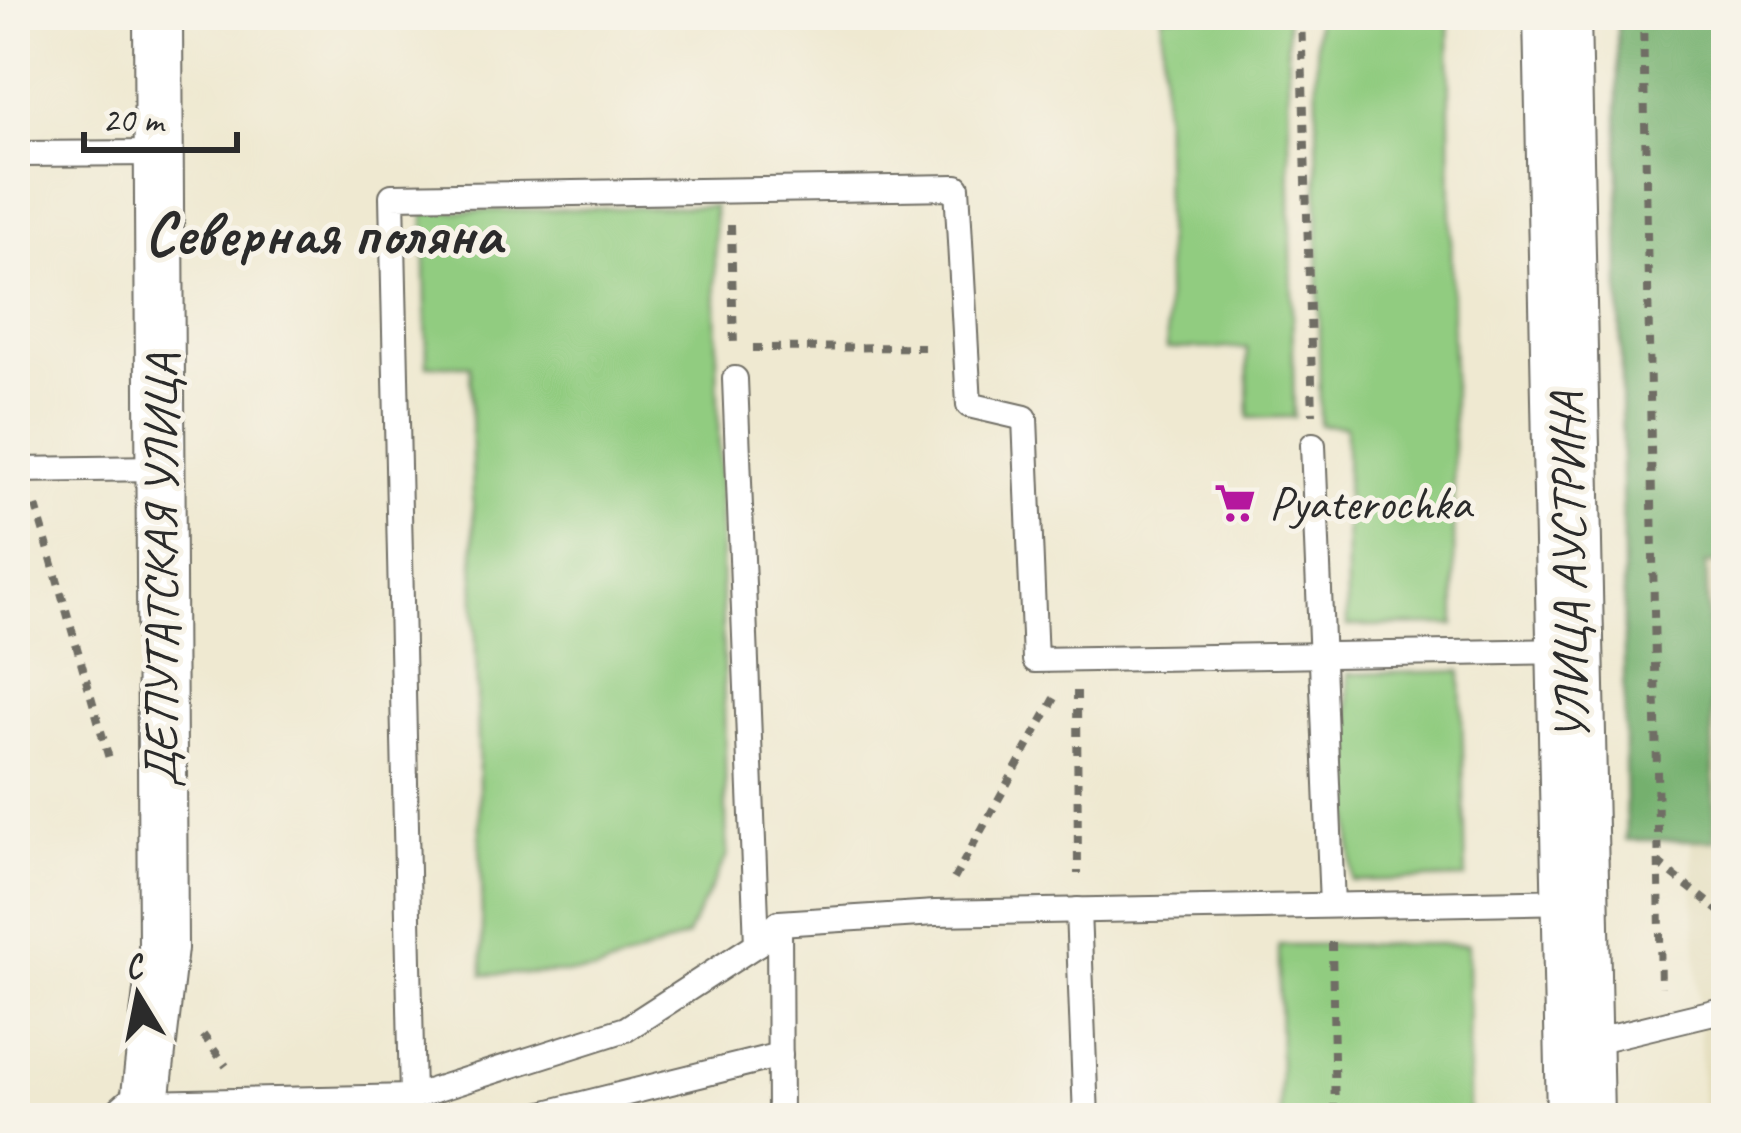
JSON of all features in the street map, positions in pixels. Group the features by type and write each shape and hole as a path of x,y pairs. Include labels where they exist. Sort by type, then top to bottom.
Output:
{"main road":[{"name":"УЛИЦА АУСТРИНА","path":"1557,15 1580,1118"}],"street":[{"name":"ДЕПУТАТСКАЯ УЛИЦА","path":"136,1111 163,948 158,15"}],"lane":[{"path":"15,154 159,153"},
{"path":"412,1097 392,196 957,187 969,405 1025,418 1035,660 1570,651"},
{"path":"735,379 758,944"},
{"path":"1313,445 1332,905"},
{"path":"20,470 160,469"},
{"path":"136,1111 412,1097 626,1029 758,944 779,922 935,913 1576,902"},
{"path":"1078,910 1086,1118"},
{"path":"779,922 781,1118"},
{"path":"1579,1045 1726,1009"},
{"path":"526,1118 780,1055"}],"path":[{"path":"1301,15 1313,445"},
{"path":"1643,15 1662,1025"},
{"path":"730,191 735,379"},
{"path":"734,348 966,347"},
{"path":"20,470 111,766"},
{"path":"1076,660 1078,910"},
{"path":"935,913 1076,660"},
{"path":"1658,862 1726,916"},
{"path":"1332,905 1335,1118"}],"shaded area":[{"path":"1658,15 1726,15 1726,1118 1703,1118"}],"green space":[{"path":"1162,15 1287,15 1294,417 1249,418 1247,348 1167,349"},
{"path":"1316,15 1449,15 1455,625 1347,626 1346,426 1320,425"},
{"path":"1617,15 1726,15 1726,563 1706,564 1716,840 1626,840"},
{"path":"714,206 727,856 686,937 596,972 483,975 470,365 427,365 424,212"},
{"path":"1461,671 1466,878 1352,881 1348,674"},
{"path":"1468,944 1469,1118 1280,1118 1279,945"}],"place":[{"name":"Pyaterochka","path":"1235,503"}],"district":[{"name":"Северная поляна","path":"323,234"}]}
